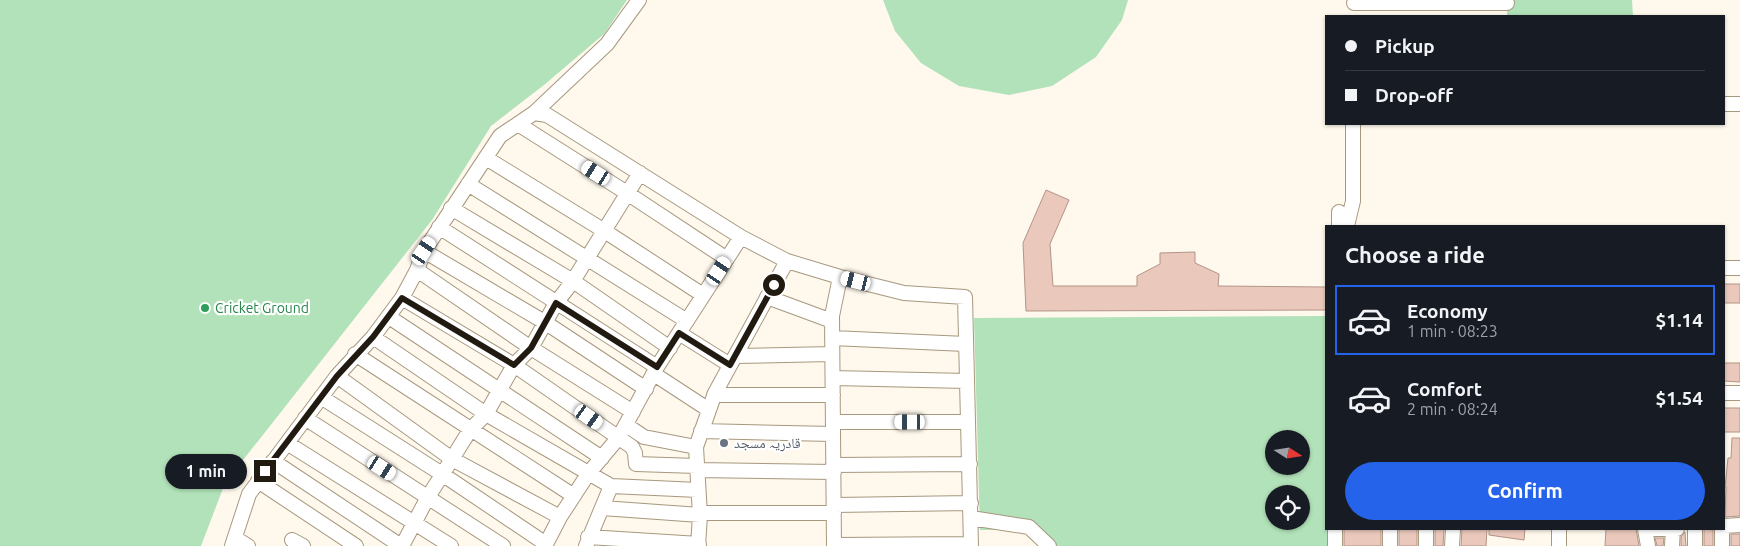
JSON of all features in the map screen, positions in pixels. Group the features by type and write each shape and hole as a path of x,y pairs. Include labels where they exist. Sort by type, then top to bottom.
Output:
{"street":[{"path":"248,546 233,542 248,494 337,376 355,354 373,337 402,298 417,270 424,251 439,226 500,136 534,113 607,44 639,0"},
{"path":"1354,6 1507,7"},
{"path":"1725,104 1740,104"},
{"path":"534,113 547,115 741,237 787,261 904,293 965,297 971,545 834,546 832,321 840,277"},
{"path":"518,124 628,193 726,259"},
{"path":"1347,225 1352,201 1353,125"},
{"path":"486,158 603,230 703,295"},
{"path":"273,461 402,546 442,474 470,430 486,414 514,365 531,348 556,303 573,281 640,173"},
{"path":"468,184 687,321"},
{"path":"452,208 573,281 670,348"},
{"path":"439,226 656,371 709,410"},
{"path":"321,397 442,474 548,545 560,517 588,474 622,431 679,333 741,237"},
{"path":"424,251 546,323 646,389"},
{"path":"611,486 587,542 699,545 700,514 696,447 714,395 787,261"},
{"path":"1725,268 1740,268"},
{"path":"417,270 531,348 633,412"},
{"path":"767,297 832,321"},
{"path":"402,298 622,431 696,447"},
{"path":"389,316 602,458"},
{"path":"679,333 733,360 832,354"},
{"path":"373,337 486,414 611,486 698,490"},
{"path":"832,338 966,344"},
{"path":"355,354 574,496"},
{"path":"337,376 452,459 560,517"},
{"path":"833,378 967,381"},
{"path":"1725,393 1740,393"},
{"path":"714,395 833,395"},
{"path":"305,418 503,546"},
{"path":"701,431 968,422"},
{"path":"622,431 635,452 636,464 638,465 697,468 834,468 970,464"},
{"path":"287,442 450,546"},
{"path":"258,481 356,546"},
{"path":"602,508 700,514 971,503"},
{"path":"971,518 1029,527 1050,546"},
{"path":"1725,527 1740,525"},
{"path":"1335,530 1335,546"},
{"path":"1390,530 1390,546"},
{"path":"1426,530 1426,546"},
{"path":"1452,546 1453,530"},
{"path":"1559,530 1559,546"},
{"path":"1645,530 1648,546"},
{"path":"1672,546 1673,530"},
{"path":"1695,530 1695,546"},
{"path":"1722,546 1723,530"}],"green space":[{"path":"0,0 627,0 604,34 544,85 491,126 432,220 225,483 201,546 0,546"},
{"path":"883,0 1128,0 1122,20 1096,57 1052,86 1009,95 959,86 921,63 895,31"},
{"path":"1507,0 1632,0 1633,15 1507,15"},
{"path":"1325,316 1325,530 1331,530 1331,546 1039,546 1026,530 980,530 974,318"}],"building":[{"path":"1046,190 1069,200 1050,244 1053,286 1137,286 1137,276 1160,264 1160,253 1195,252 1195,263 1219,274 1218,286 1325,287 1325,310 1026,311 1023,243"},
{"path":"1725,284 1740,284 1740,303 1725,303"},
{"path":"1725,363 1740,363 1740,382 1725,381"},
{"path":"1725,408 1740,408 1740,432 1725,432"},
{"path":"1732,438 1740,438 1740,516 1725,517 1725,487 1728,458 1731,458"},
{"path":"1344,530 1381,530 1381,546 1344,546"},
{"path":"1399,530 1417,530 1417,546 1399,546"},
{"path":"1435,530 1444,530 1443,546 1435,546"},
{"path":"1462,530 1487,530 1486,546 1461,546"},
{"path":"1489,530 1525,530 1524,540 1489,535"},
{"path":"1606,530 1636,530 1639,546 1605,546"},
{"path":"1704,530 1713,530 1713,546 1704,546"},
{"path":"1685,532 1686,546 1681,546 1681,537"},
{"path":"1731,534 1740,534 1740,546 1731,546"},
{"path":"1655,538 1664,538 1663,546 1657,546"}],"place":[{"name":"Cricket Ground","path":"205,308"},
{"name":"قادریہ مسجد","path":"724,443"}],"route":[{"path":"265,471 337,376 355,354 373,337 402,298 514,365 531,348 556,303 657,367 679,333 730,365 774,285"}]}
